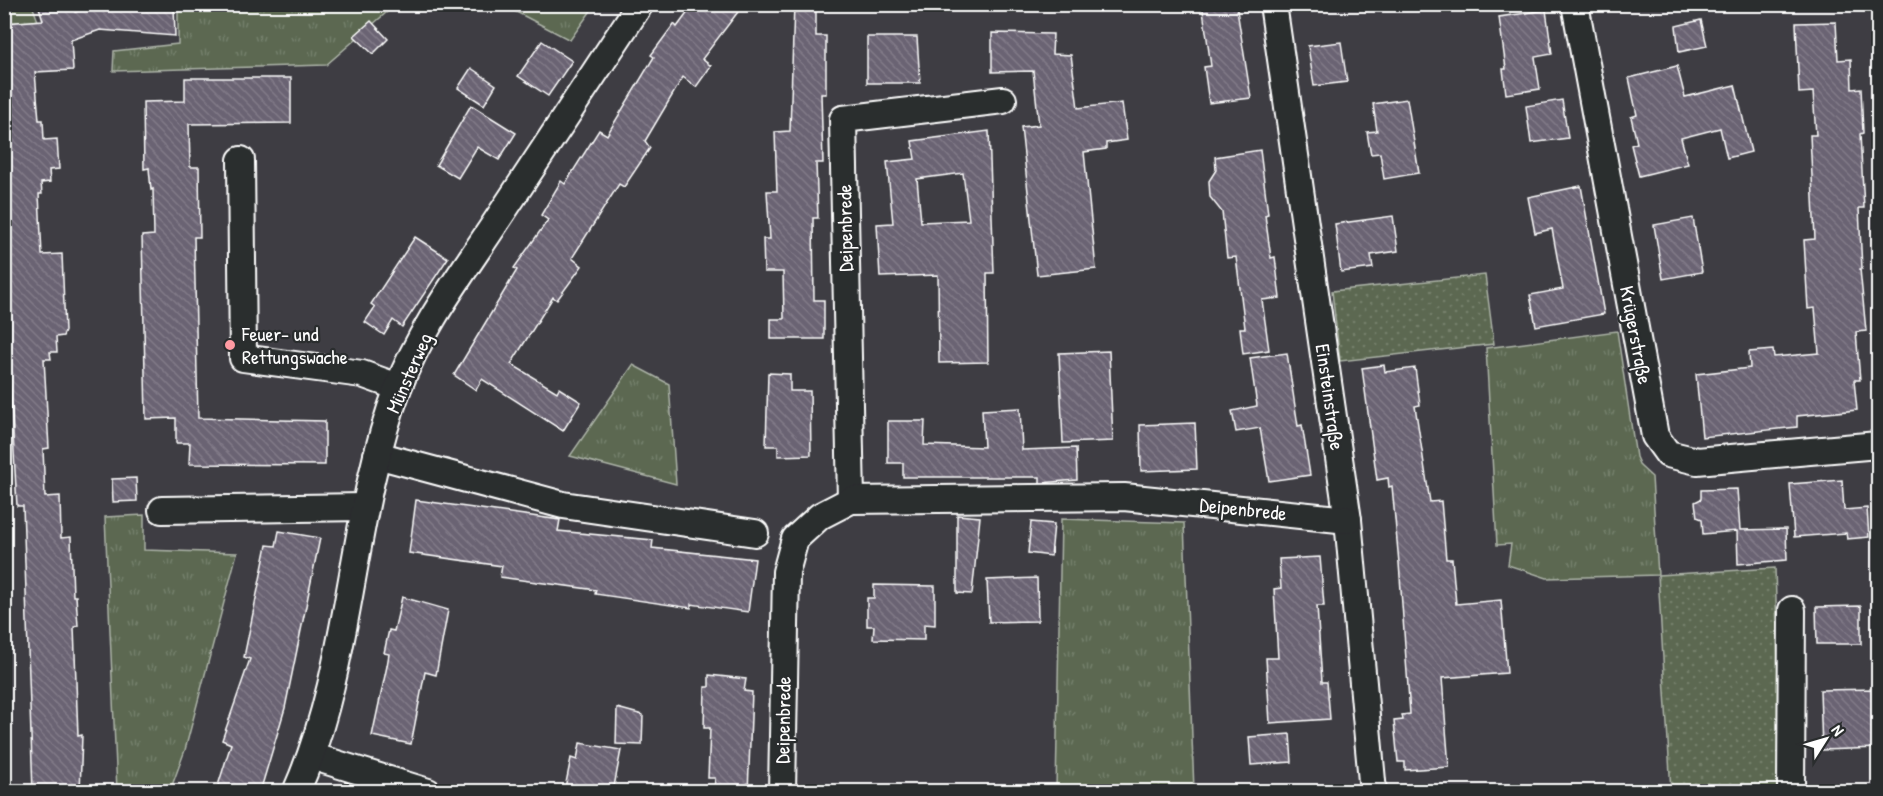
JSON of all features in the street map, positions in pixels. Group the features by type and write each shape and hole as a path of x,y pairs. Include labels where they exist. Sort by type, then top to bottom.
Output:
{"street":[{"name":"Münsterweg","path":"296,792 311,756 344,625 377,454 398,387 441,306 640,4"},
{"name":"Einsteinstraße","path":"1273,4 1348,520 1373,792"},
{"name":"Krügerstraße","path":"1575,4 1655,436 1668,453 1697,462 1878,445"},
{"name":"Deipenbrede","path":"851,500 843,119 1003,100"},
{"path":"241,160 243,358 362,374 398,387"},
{"path":"377,454 563,505 755,532"},
{"name":"Deipenbrede","path":"782,792 786,573 795,539 820,516 851,500 1124,498 1348,520"},
{"path":"162,510 365,507"},
{"path":"1791,792 1792,610"},
{"path":"311,756 428,792"}],"green space":[{"path":"595,4 570,40 503,5"},
{"path":"5,5 32,5 38,21 5,23"},
{"path":"178,5 395,5 326,65 113,71 114,51 178,44"},
{"path":"1485,275 1494,344 1340,361 1332,291"},
{"path":"1617,331 1636,457 1640,466 1652,477 1658,575 1547,578 1508,565 1511,544 1497,545 1486,348"},
{"path":"633,365 669,384 676,484 570,456"},
{"path":"144,515 144,550 237,553 185,750 170,791 117,791 105,517"},
{"path":"1061,519 1184,523 1194,791 1056,791"},
{"path":"1775,568 1782,791 1671,791 1658,575"}],"building":[{"path":"38,4 72,4 75,12 90,8 174,6 175,36 100,30 71,40 73,70 35,72 39,120 43,120 44,140 57,139 59,169 49,170 50,182 41,183 42,194 39,194 42,255 62,254 65,331 63,336 56,337 57,352 50,352 51,359 44,359 49,448 43,449 45,497 60,496 61,538 71,537 73,596 76,596 78,626 74,627 78,736 82,735 80,792 33,792 23,506 17,506 14,453 4,262 4,23 43,20"},
{"path":"694,4 744,4 702,59 711,66 696,87 683,77 645,141 650,148 624,187 619,184 572,258 582,266 557,300 553,297 511,364 557,392 559,388 581,402 563,431 482,379 476,390 454,375 517,270 514,268 548,220 541,215 561,181 565,184 599,130 607,135 654,57 651,55 674,24 677,27"},
{"path":"794,4 816,4 816,36 826,36 826,94 821,94 823,163 816,163 818,218 813,218 814,300 824,300 824,339 771,339 771,319 784,319 783,272 764,272 763,239 770,239 767,191 777,191 775,132 790,131"},
{"path":"1202,4 1236,4 1251,98 1209,103 1204,67 1211,66"},
{"path":"1546,10 1552,54 1535,57 1540,89 1506,94 1503,69 1506,69 1499,17"},
{"path":"1701,20 1707,46 1679,52 1676,26"},
{"path":"371,21 388,39 373,54 354,36"},
{"path":"1836,22 1838,60 1851,59 1852,89 1861,88 1863,133 1860,134 1864,208 1859,208 1862,269 1860,269 1866,331 1856,332 1860,380 1854,380 1857,410 1797,416 1797,427 1702,437 1696,374 1750,368 1749,352 1773,350 1774,357 1819,353 1815,308 1808,309 1804,240 1815,239 1810,135 1816,135 1813,92 1799,93 1796,23"},
{"path":"992,33 1053,34 1052,54 1071,55 1078,108 1122,103 1127,140 1106,143 1106,149 1084,152 1096,269 1037,275 1021,127 1039,125 1033,71 992,72"},
{"path":"867,37 917,37 920,83 867,83"},
{"path":"542,41 572,61 548,96 518,76"},
{"path":"1341,42 1347,82 1314,86 1308,46"},
{"path":"1677,66 1685,97 1735,85 1751,152 1727,158 1720,128 1681,138 1688,164 1639,176 1631,145 1637,143 1631,117 1637,115 1629,78"},
{"path":"471,68 496,85 484,105 458,88"},
{"path":"185,78 291,78 291,123 189,124 190,167 199,167 200,237 194,237 198,418 325,421 325,465 189,464 190,443 176,443 176,418 146,419 142,236 154,235 153,189 151,190 149,168 144,169 143,102 185,101"},
{"path":"1407,99 1419,173 1384,179 1380,153 1371,154 1367,132 1377,131 1373,104"},
{"path":"1562,100 1568,138 1531,143 1526,106"},
{"path":"471,105 516,133 499,160 477,147 458,178 436,165"},
{"path":"989,131 994,273 987,273 988,362 939,363 938,275 880,277 877,224 893,223 887,162 915,159 912,141","holes":["963,173 969,220 921,222 917,179"]},
{"path":"1260,150 1268,214 1265,215 1271,258 1275,257 1280,298 1262,300 1269,350 1243,354 1240,328 1245,328 1236,257 1227,258 1222,212 1210,197 1209,181 1216,170 1215,157"},
{"path":"1581,186 1604,314 1536,326 1530,295 1563,289 1552,229 1535,233 1528,197"},
{"path":"1393,216 1398,251 1371,255 1373,268 1341,272 1335,224"},
{"path":"1693,218 1702,272 1663,279 1654,225"},
{"path":"415,237 448,258 402,327 393,320 384,335 365,322 375,307 371,304"},
{"path":"1109,351 1113,441 1063,443 1059,353"},
{"path":"1287,353 1298,426 1302,425 1310,475 1269,481 1260,428 1236,432 1232,411 1257,406 1250,358"},
{"path":"1384,365 1385,372 1415,368 1420,405 1415,406 1430,502 1441,501 1446,559 1452,559 1456,604 1501,600 1507,673 1442,678 1449,767 1405,770 1405,762 1398,762 1394,721 1403,720 1402,715 1410,714 1392,486 1389,487 1388,478 1377,480 1362,368"},
{"path":"768,373 790,374 790,391 810,391 811,455 778,456 778,446 766,446"},
{"path":"1020,408 1022,450 1076,448 1077,480 1040,483 1040,477 903,477 903,463 888,463 888,421 925,421 924,445 984,447 982,410"},
{"path":"1195,423 1197,469 1141,471 1140,425"},
{"path":"136,478 137,501 113,502 112,479"},
{"path":"1842,480 1844,510 1867,508 1869,537 1847,539 1846,533 1794,537 1790,484"},
{"path":"1737,489 1740,530 1786,529 1787,560 1738,564 1737,531 1703,534 1702,519 1697,517 1695,502 1701,499 1701,490"},
{"path":"416,500 560,520 558,531 653,540 652,548 755,559 748,612 691,604 691,608 595,594 596,590 500,577 502,566 409,553"},
{"path":"957,515 980,517 972,594 957,593"},
{"path":"1031,522 1054,524 1051,556 1028,553"},
{"path":"279,531 320,538 285,708 260,792 216,792 231,744 222,740 250,659 244,657 267,545 276,546"},
{"path":"1320,557 1324,606 1317,606 1322,682 1327,682 1330,719 1270,723 1266,658 1278,658 1274,589 1281,588 1279,559"},
{"path":"1037,578 1038,621 989,622 987,580"},
{"path":"874,585 935,586 935,625 924,624 924,640 873,639 874,626 867,626 867,598 874,598"},
{"path":"402,597 448,610 436,675 425,672 411,744 372,736 389,654 384,653 389,630 394,631"},
{"path":"1861,606 1861,644 1817,644 1816,607"},
{"path":"709,675 746,679 744,691 752,692 748,792 714,792 715,778 708,778 710,728 704,728 705,687 709,687"},
{"path":"1878,689 1878,748 1822,750 1820,690"},
{"path":"617,708 643,715 642,745 616,744"},
{"path":"1290,734 1292,762 1251,765 1249,737"},
{"path":"580,743 621,750 613,792 565,788 571,758 577,760"}],"place":[{"name":"Feuer- und Rettungswache","path":"230,345"}]}
